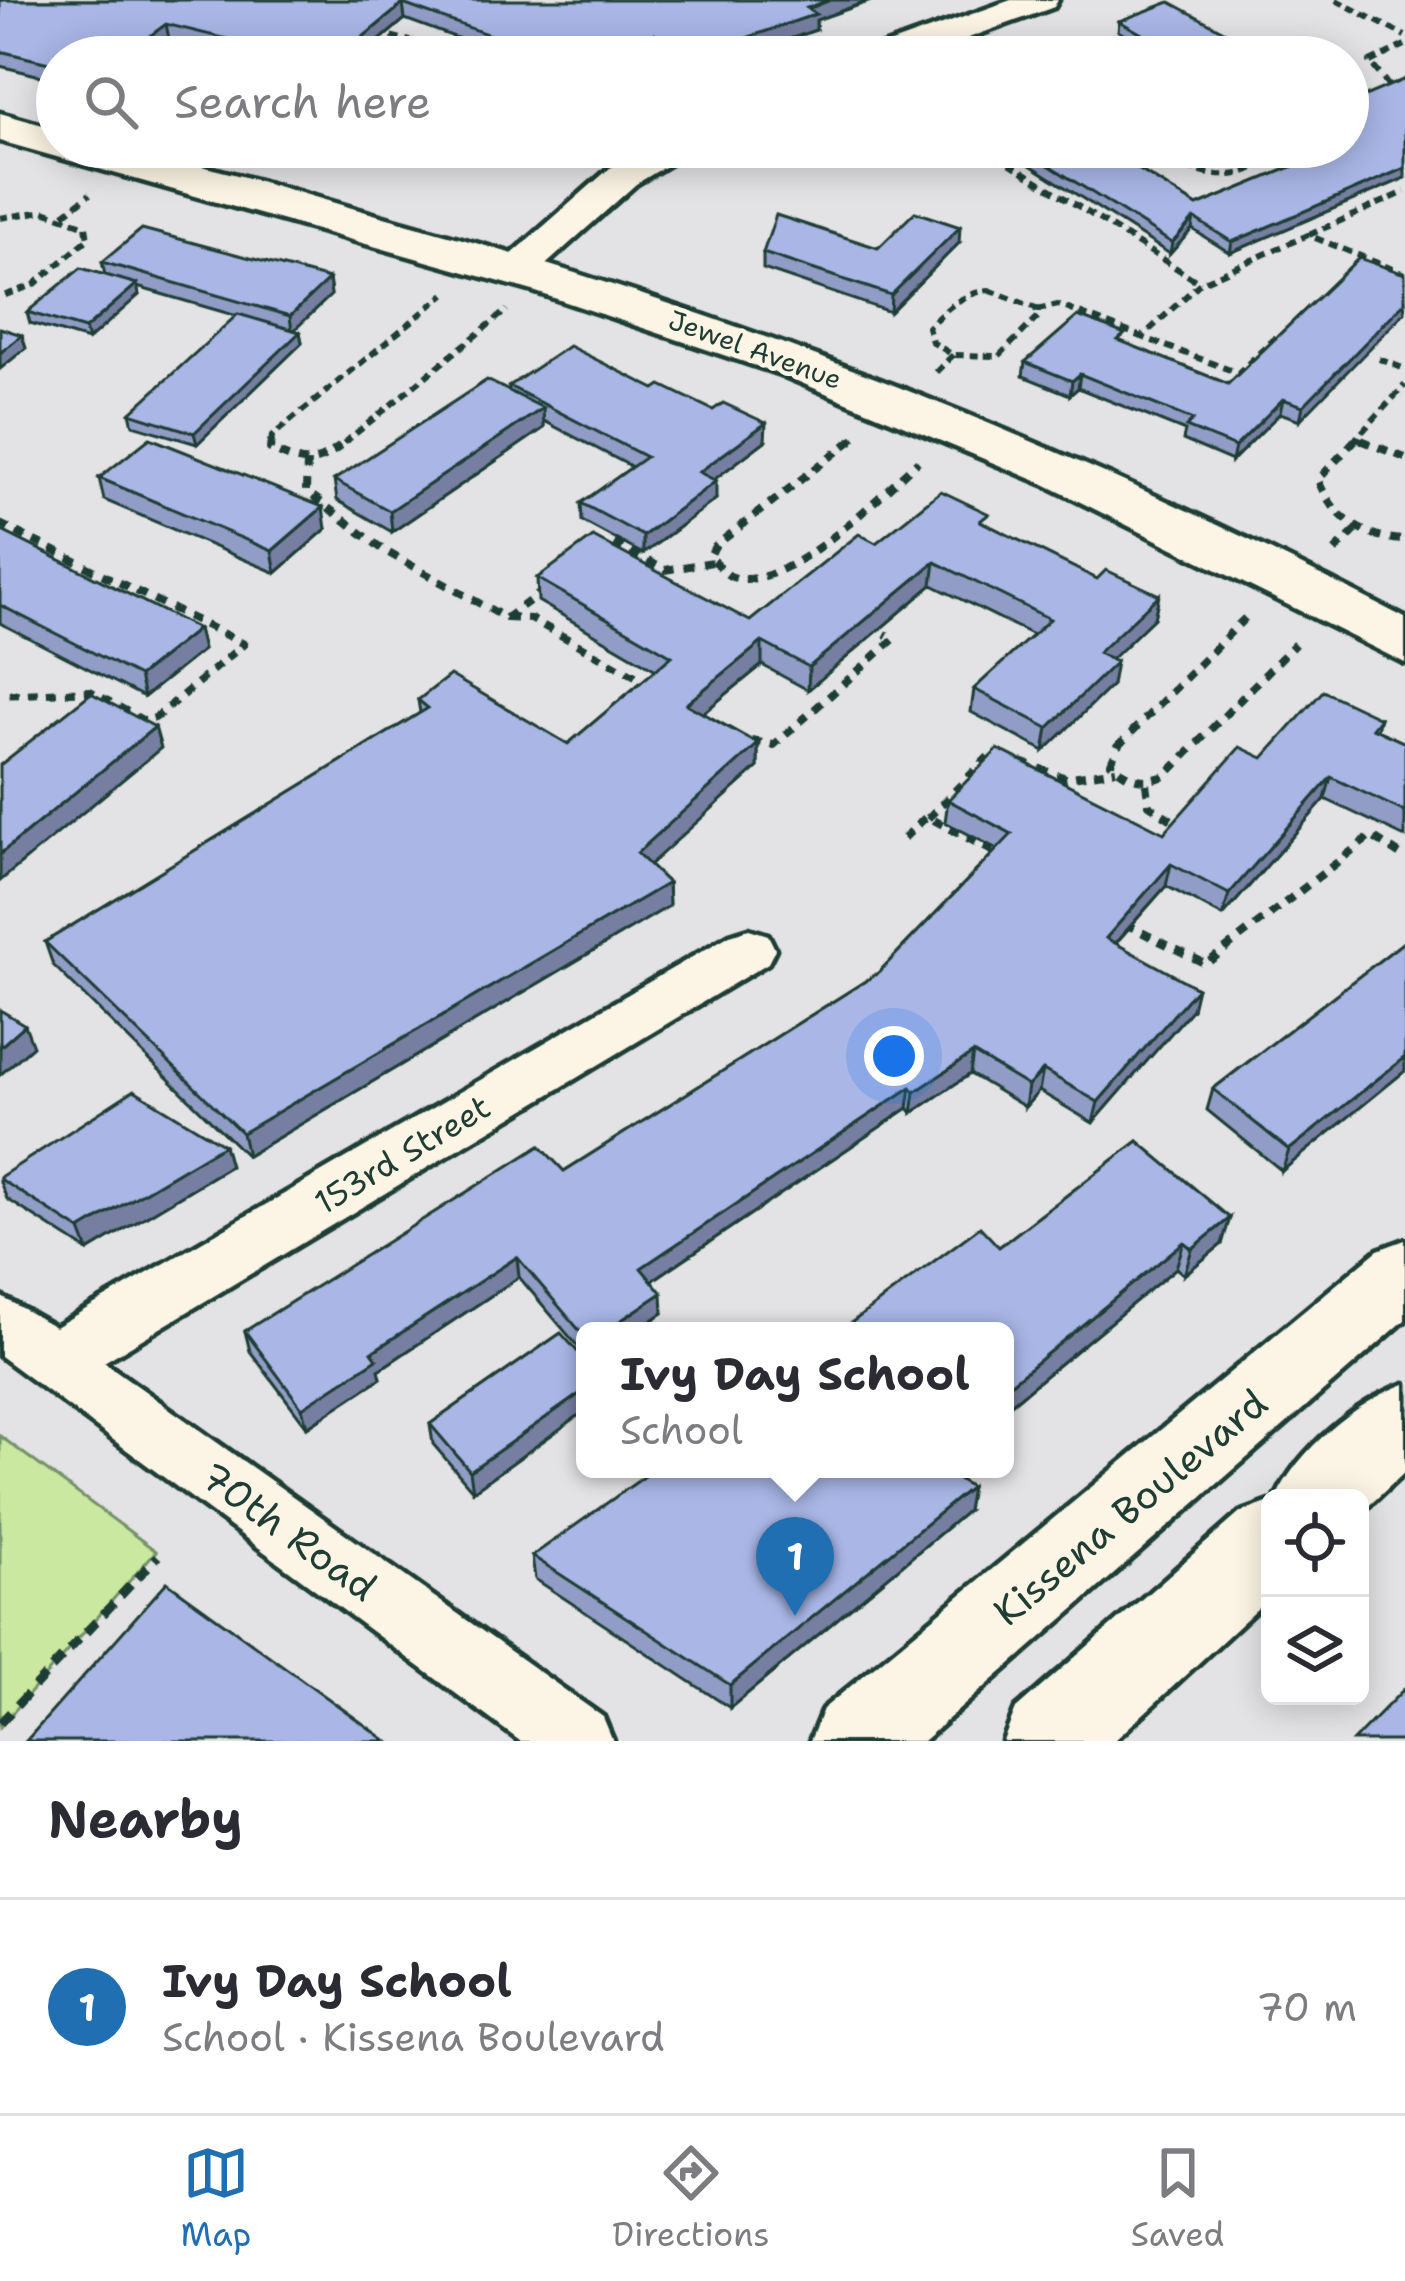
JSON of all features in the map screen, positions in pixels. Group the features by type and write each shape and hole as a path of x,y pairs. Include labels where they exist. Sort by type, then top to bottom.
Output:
{"street":[{"path":"942,36 1042,0"},
{"path":"0,128 36,137"},
{"name":"Jewel Avenue","path":"84,168 513,289 710,331 930,416 1126,503 1405,643"},
{"path":"513,289 623,176 638,168"},
{"name":"153rd Street","path":"55,1359 749,949"},
{"name":"Kissena Boulevard","path":"855,1741 1405,1273"},
{"name":"70th Road","path":"0,1322 578,1741"},
{"path":"1328,1489 1405,1420"},
{"path":"1048,1741 1261,1549"}],"path":[{"path":"1336,0 1405,36"},
{"path":"365,31 387,36"},
{"path":"1404,110 1370,62 1405,45"},
{"path":"64,214 84,168"},
{"path":"1017,168 1200,283"},
{"path":"1181,168 1230,176 1259,168"},
{"path":"1142,337 1200,283 1405,192"},
{"path":"0,218 34,211 64,214 86,226 88,239 34,285 0,297"},
{"path":"1308,235 1405,274"},
{"path":"449,289 272,436 270,449 307,462 326,458 513,289"},
{"path":"1037,310 1038,317 999,356 952,355 926,335 961,294 985,289 1037,310 1058,305 1238,374 1276,337"},
{"path":"936,372 952,355"},
{"path":"1379,358 1405,369"},
{"path":"1405,385 1318,480 1326,505 1357,530 1405,540"},
{"path":"713,562 715,546 857,436"},
{"path":"1354,437 1405,458"},
{"path":"713,562 733,580 770,579 918,461"},
{"path":"307,462 306,491 370,542 506,618 531,620 657,688"},
{"path":"0,524 244,644 155,718 144,721 90,691 0,695"},
{"path":"1335,550 1357,530"},
{"path":"593,554 610,542 665,570 713,562"},
{"path":"506,618 558,580"},
{"path":"1245,618 1118,746 1112,763 1118,770 1145,784 1165,776 1294,644"},
{"path":"740,734 761,746 774,745 894,639 884,634"},
{"path":"904,838 993,752 1066,778 1118,770"},
{"path":"1145,784 1149,805 1172,820"},
{"path":"928,818 1013,863"},
{"path":"1115,918 1206,964 1371,836 1405,858"},
{"path":"0,1724 158,1556"}],"green space":[{"path":"0,1436 156,1551 0,1727"}],"building":[{"path":"0,0 830,0 807,8 816,14 752,36 492,36 403,4 364,36 215,36 166,24 150,36 36,36 36,60 0,51"},
{"path":"1170,2 1233,36 1146,36 1119,21"},
{"path":"1405,79 1405,168 1232,242 1194,218 1172,243 1053,168 1136,168 1197,206 1289,168 1369,168 1369,94"},
{"path":"915,212 960,227 891,295 763,253 776,215 878,248"},
{"path":"142,229 329,279 290,316 102,262"},
{"path":"1359,258 1405,274 1405,302 1303,406 1283,399 1235,447 1186,427 1193,420 1080,374 1072,381 1025,362 1078,316 1125,334 1118,340 1228,384"},
{"path":"81,268 137,284 85,329 27,312"},
{"path":"238,314 300,332 194,433 130,413"},
{"path":"0,328 22,335 0,353"},
{"path":"569,346 655,389 661,385 713,410 723,403 766,423 699,472 716,481 643,536 581,503 646,457 509,386"},
{"path":"487,380 543,408 390,511 334,480"},
{"path":"150,438 323,507 272,551 99,478"},
{"path":"941,491 989,514 980,521 1097,579 1106,570 1159,595 1098,653 1116,662 1048,728 974,689 1050,619 935,562 809,667 762,642 686,704 758,744 637,853 668,883 242,1133 45,942 428,708 418,700 450,675 568,744 672,656 537,578 593,537 750,621 859,534 876,543"},
{"path":"0,530 198,629 139,676 0,605"},
{"path":"1323,691 1380,718 1372,728 1405,743 1405,812 1331,777 1229,894 1171,864 1106,938 1197,988 1098,1102 1043,1070 1028,1086 973,1053 915,1092 911,1087 641,1268 662,1293 618,1322 576,1322 576,1326 517,1257 372,1352 377,1359 302,1408 245,1331 540,1146 564,1171 878,973 1012,834 948,800 998,749 1164,833 1240,747 1263,758"},
{"path":"91,693 155,727 0,854 0,765"},
{"path":"1405,941 1405,1057 1289,1150 1213,1089"},
{"path":"0,1010 25,1025 0,1047"},
{"path":"134,1090 224,1145 80,1230 0,1179 0,1177"},
{"path":"1138,1141 1230,1218 1192,1249 1184,1242 1014,1381 1014,1322 852,1322 980,1227 999,1247"},
{"path":"561,1333 576,1350 576,1396 470,1471 430,1424"},
{"path":"642,1478 956,1478 971,1487 730,1685 532,1556"},
{"path":"167,1582 387,1741 26,1741"},
{"path":"1405,1688 1405,1741 1353,1741"}],"place":[{"name":"Ivy Day School","path":"795,1616"}]}
